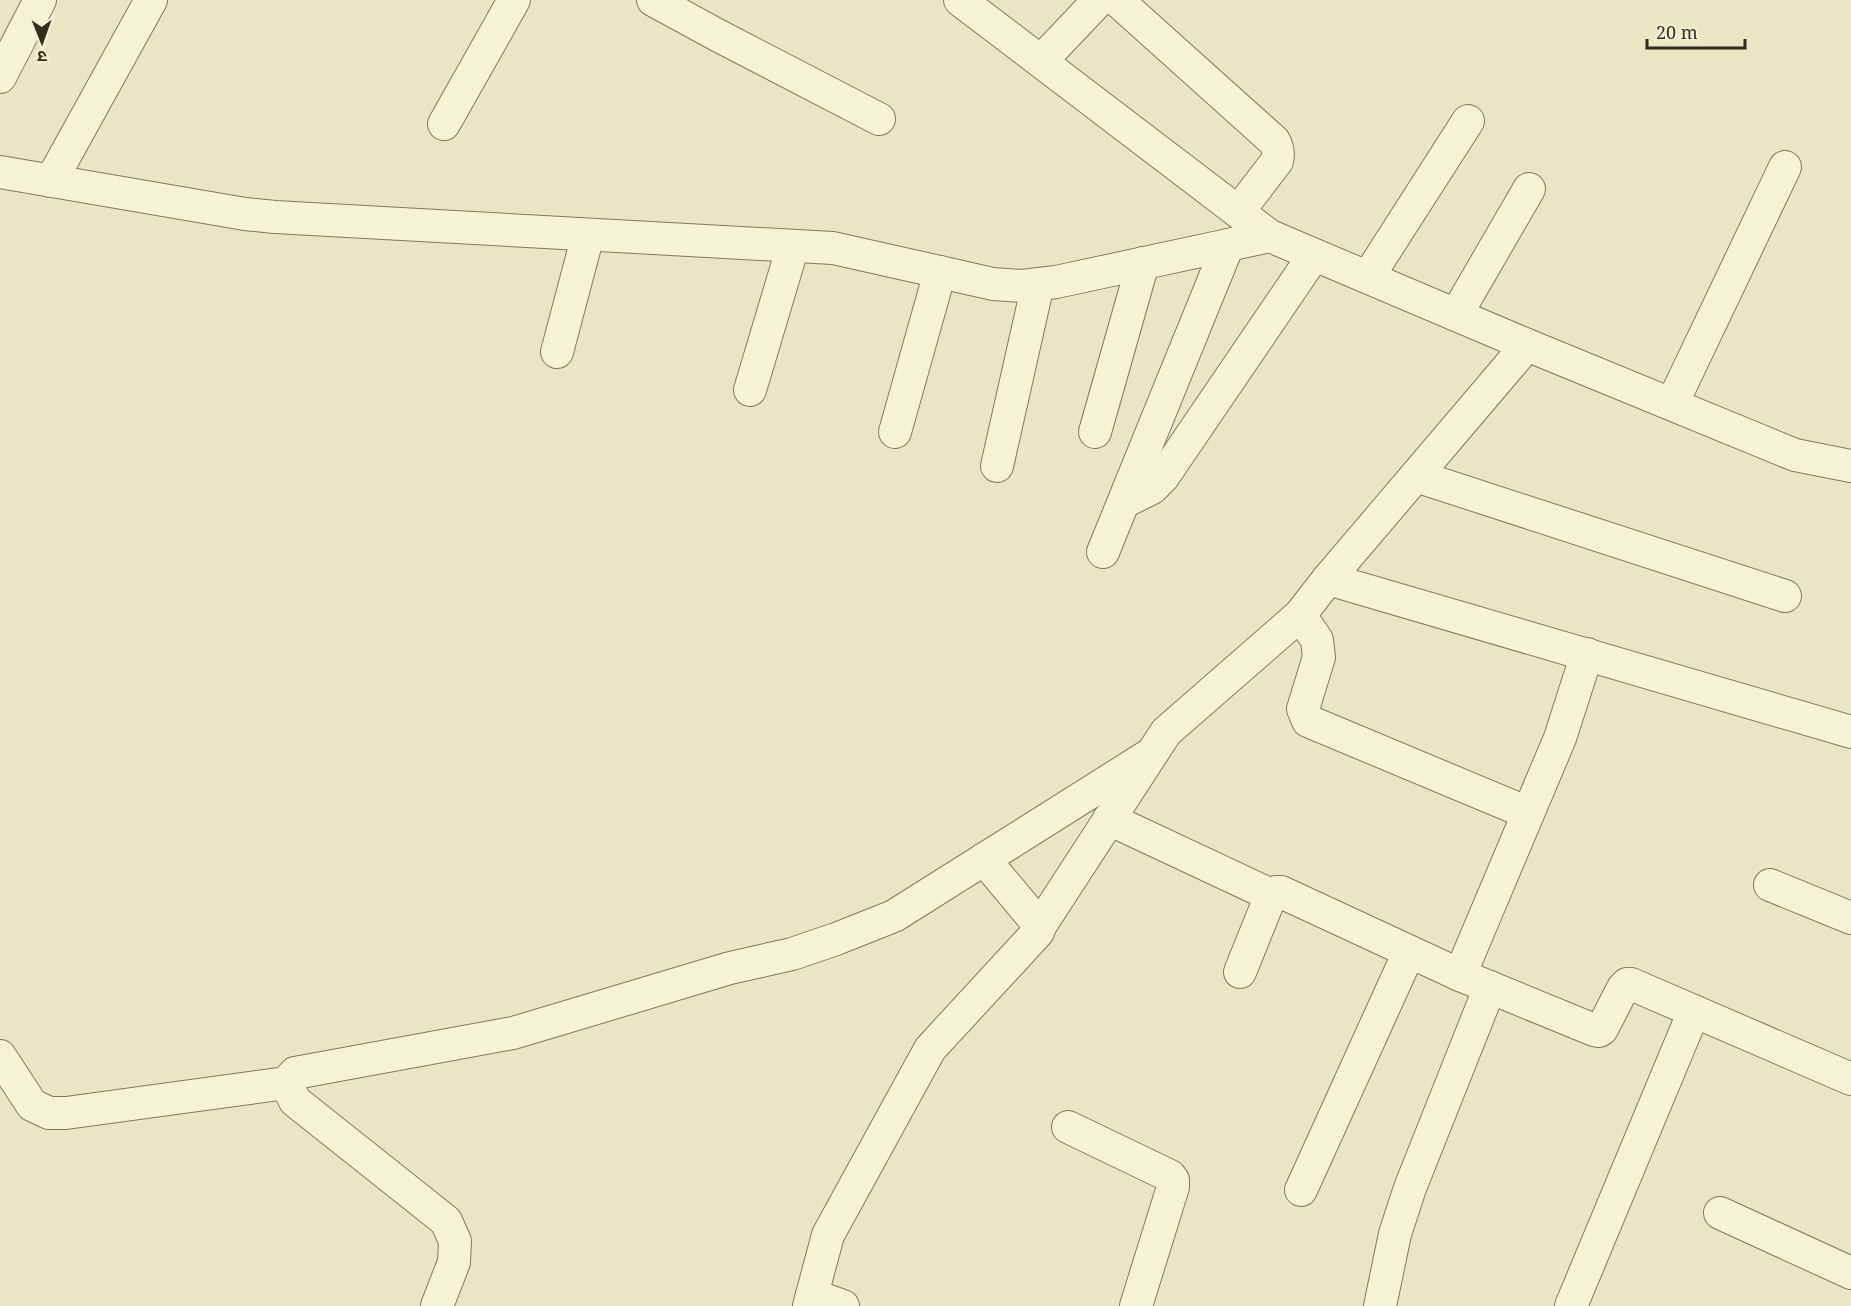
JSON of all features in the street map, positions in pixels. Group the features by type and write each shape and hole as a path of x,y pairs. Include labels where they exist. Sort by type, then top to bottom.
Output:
{"street":[{"path":"0,77 40,0"},
{"path":"51,181 151,0"},
{"path":"444,124 514,0"},
{"path":"653,0 879,119"},
{"path":"960,0 1270,236 1795,455 1851,466"},
{"path":"1041,61 1099,0"},
{"path":"1117,0 1278,147 1277,161 1238,212"},
{"path":"1368,277 1468,121"},
{"path":"1672,404 1785,166"},
{"path":"0,172 245,214 275,217 833,248 993,284 1022,286 1270,236"},
{"path":"1456,315 1529,189"},
{"path":"556,352 588,235"},
{"path":"1103,552 1228,245"},
{"path":"750,390 793,246"},
{"path":"1124,502 1152,488 1163,477 1314,255"},
{"path":"1095,432 1143,263"},
{"path":"895,432 940,272"},
{"path":"998,466 1038,284"},
{"path":"843,1306 810,1300 828,1234 930,1049 1038,932 1166,732 1300,615 1527,345"},
{"path":"1416,476 1785,596"},
{"path":"1328,579 1851,732"},
{"path":"1300,615 1317,640 1319,657 1303,709 1308,721 1528,813"},
{"path":"1460,975 1560,738 1587,654"},
{"path":"0,1056 32,1105 49,1113 66,1113 286,1083 295,1073 513,1033 730,968 792,954 894,916 1151,754"},
{"path":"1109,819 1271,895"},
{"path":"984,859 1040,926"},
{"path":"1770,885 1851,918"},
{"path":"1240,972 1271,895 1281,892 1460,975 1599,1031 1605,1025 1627,984 1631,984 1851,1079"},
{"path":"1301,1190 1409,952"},
{"path":"1380,1306 1395,1234 1410,1188 1490,987"},
{"path":"1571,1306 1694,1011"},
{"path":"286,1083 295,1101 446,1221 455,1241 454,1262 437,1306"},
{"path":"1068,1127 1170,1176 1173,1180 1173,1187 1136,1306"},
{"path":"1720,1213 1851,1273"}]}
